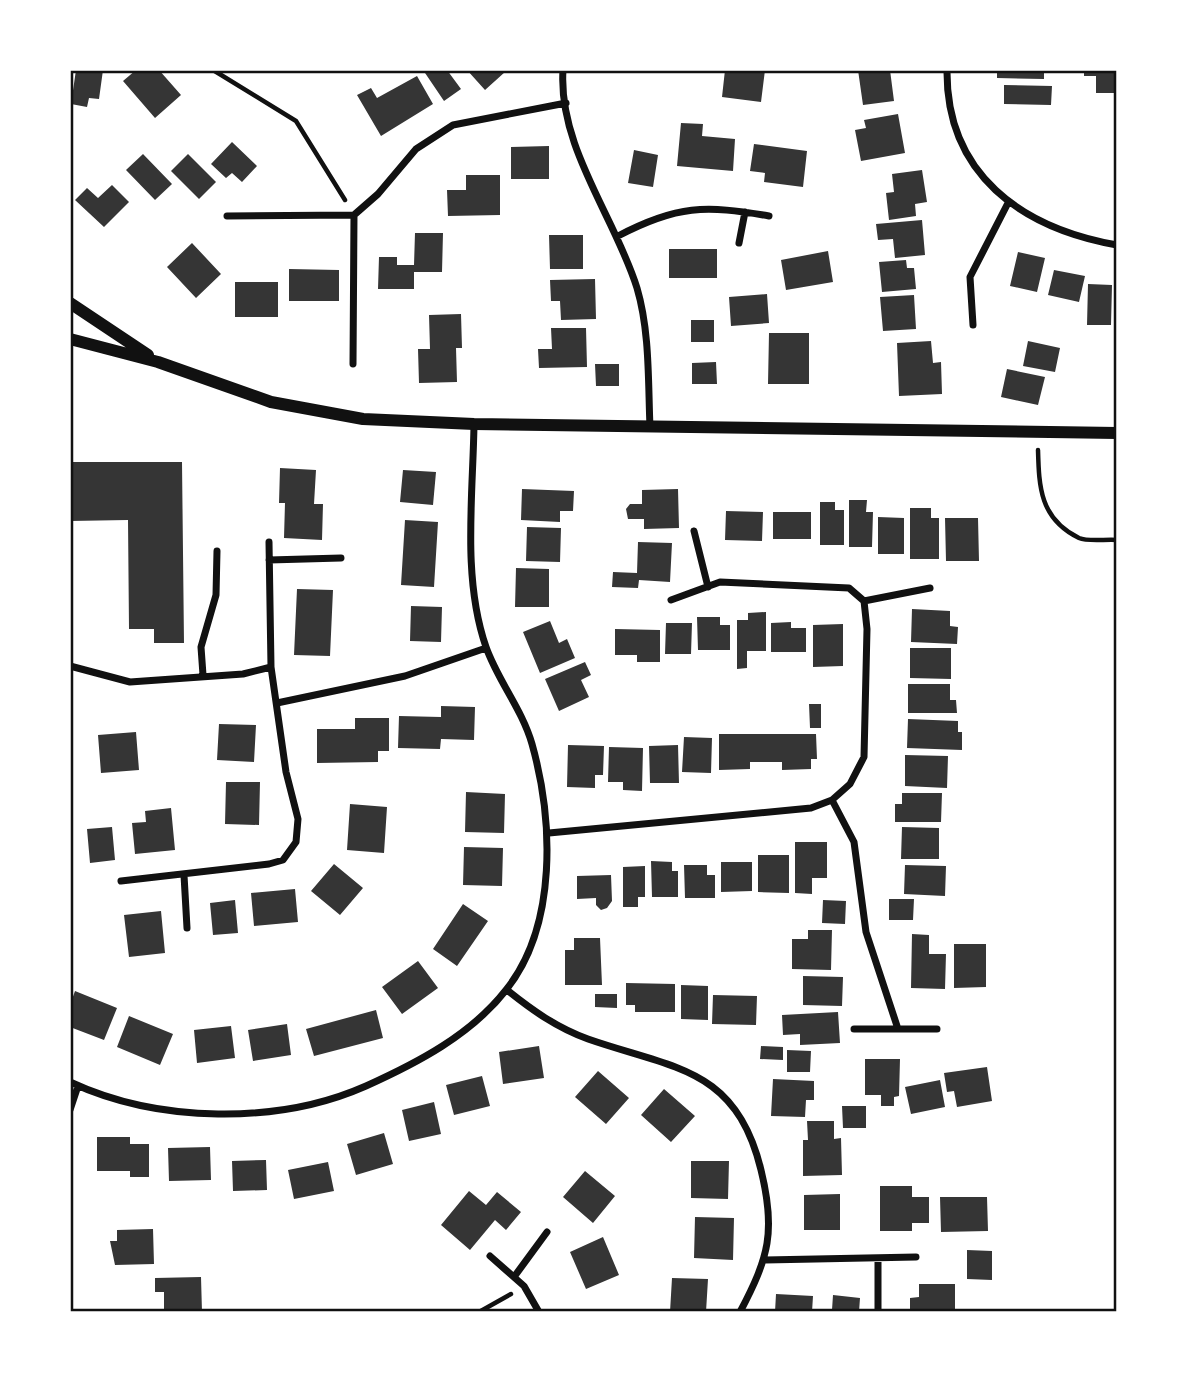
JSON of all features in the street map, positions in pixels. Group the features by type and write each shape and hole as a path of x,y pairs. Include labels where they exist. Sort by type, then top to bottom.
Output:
{"street":[{"path":"563,70 566,103 583,163 618,236 637,290 645,324 650,427"},
{"path":"947,70 947,96 956,136 978,173 1009,201 1060,231 1117,245"},
{"path":"227,216 355,215 416,149 453,125 566,103"},
{"path":"973,326 970,277 1009,201"},
{"path":"618,236 665,214 681,210 706,208 769,216"},
{"path":"739,243 745,212"},
{"path":"353,364 355,215"},
{"path":"70,303 158,362"},
{"path":"70,339 158,362 271,402 363,419 474,424 1117,433"},
{"path":"70,1082 158,1107 218,1116 293,1108 356,1091 410,1066 470,1026 507,990 523,961 538,920 547,874 549,833 532,742 514,698 486,648 473,583 474,424"},
{"path":"694,531 708,587"},
{"path":"121,881 184,875 282,860 296,842 298,819 286,772 271,667 269,542"},
{"path":"203,676 201,646 216,595 217,551"},
{"path":"269,560 341,558"},
{"path":"549,833 811,808 832,800 850,784 864,757 867,629 864,601 849,588 720,582 671,600"},
{"path":"864,601 930,588"},
{"path":"277,703 405,676 486,648"},
{"path":"70,666 130,682 243,674 271,667"},
{"path":"832,800 854,842 866,932 898,1029"},
{"path":"184,875 187,928"},
{"path":"507,990 545,1020 586,1038 695,1074 731,1101 754,1140 771,1220 765,1260 740,1312"},
{"path":"854,1029 937,1029"},
{"path":"70,1110 78,1086"},
{"path":"514,1277 547,1233"},
{"path":"490,1256 524,1286 539,1312"},
{"path":"765,1260 916,1257"},
{"path":"878,1258 878,1312"}],"path":[{"path":"213,70 296,121 355,215"},
{"path":"1037,432 1040,495 1051,516 1080,539 1117,540"},
{"path":"479,1312 524,1286"}],"building":[{"path":"76,70 103,70 99,99 89,98 87,107 71,104"},
{"path":"136,70 159,70 181,95 155,118 123,81"},
{"path":"423,70 447,70 461,89 444,101"},
{"path":"467,70 503,70 505,72 485,90"},
{"path":"725,70 765,70 761,102 722,97"},
{"path":"858,70 890,70 894,101 863,105"},
{"path":"997,70 1044,70 1044,79 997,78"},
{"path":"1084,70 1117,70 1117,93 1096,93 1096,76 1084,76"},
{"path":"417,76 433,104 381,136 357,95 371,88 377,98"},
{"path":"1004,85 1052,86 1051,105 1004,104"},
{"path":"898,114 905,153 861,161 855,130 866,128 864,120"},
{"path":"681,123 703,124 702,136 735,139 733,171 677,166"},
{"path":"232,142 257,166 242,182 232,173 226,178 211,164"},
{"path":"754,144 807,151 803,187 764,182 765,173 750,171"},
{"path":"549,146 549,179 511,179 511,147"},
{"path":"634,150 658,155 653,187 628,183"},
{"path":"143,154 172,184 155,200 126,170"},
{"path":"188,154 216,182 199,199 171,171"},
{"path":"922,170 927,202 915,204 916,216 889,220 886,193 894,192 892,174"},
{"path":"466,175 500,175 500,215 448,216 447,190 466,190"},
{"path":"112,185 129,202 104,227 75,200 87,188 98,198"},
{"path":"922,220 925,255 895,258 893,239 878,240 876,224"},
{"path":"415,233 443,233 442,272 414,272 414,289 378,289 379,257 397,257 397,265 414,265"},
{"path":"549,235 583,235 583,269 550,269"},
{"path":"192,243 221,274 196,298 167,267"},
{"path":"669,249 717,249 717,278 669,278"},
{"path":"828,251 833,282 786,290 781,260"},
{"path":"1018,252 1045,258 1037,292 1010,286"},
{"path":"906,260 907,268 914,268 916,289 882,292 879,262"},
{"path":"289,269 339,270 339,301 289,301"},
{"path":"1054,270 1085,276 1079,302 1048,295"},
{"path":"595,279 596,319 561,320 560,301 551,301 550,280"},
{"path":"235,282 278,282 278,317 235,317"},
{"path":"1088,284 1112,285 1111,325 1087,325"},
{"path":"767,294 769,323 731,326 729,297"},
{"path":"914,295 916,329 883,331 880,297"},
{"path":"461,314 462,348 456,348 457,382 419,383 418,349 430,349 429,315"},
{"path":"691,320 714,320 714,342 691,342"},
{"path":"551,328 586,328 587,367 539,368 538,349 552,349"},
{"path":"769,333 809,333 809,384 768,384"},
{"path":"931,341 933,363 941,362 942,394 899,396 897,343"},
{"path":"1028,341 1060,348 1055,372 1023,366"},
{"path":"716,362 717,384 692,384 692,363"},
{"path":"595,364 619,364 619,386 596,386"},
{"path":"1007,369 1045,377 1038,405 1001,397"},
{"path":"70,462 182,462 184,643 154,643 154,629 129,629 128,520 70,521"},
{"path":"280,468 316,470 314,504 323,504 322,540 284,538 285,503 279,503"},
{"path":"403,470 436,472 433,505 400,502"},
{"path":"522,489 574,491 573,511 560,511 560,522 521,520"},
{"path":"678,489 679,528 644,529 644,519 628,519 626,509 630,504 642,504 642,490"},
{"path":"849,500 867,500 866,512 873,512 872,547 849,547"},
{"path":"820,502 835,502 835,510 844,510 844,545 820,545"},
{"path":"910,508 931,508 931,518 939,518 939,559 910,559"},
{"path":"726,511 763,512 762,541 725,540"},
{"path":"773,512 811,512 811,539 773,539"},
{"path":"878,517 904,518 904,554 878,554"},
{"path":"945,518 978,518 979,561 946,561"},
{"path":"405,520 438,522 434,587 401,585"},
{"path":"527,527 561,528 560,562 526,561"},
{"path":"638,542 672,543 670,582 639,580 638,588 612,587 613,572 637,573"},
{"path":"516,568 549,569 549,607 515,607"},
{"path":"297,589 333,590 330,656 294,655"},
{"path":"411,606 442,607 441,642 410,641"},
{"path":"912,609 950,611 950,626 958,627 957,644 911,642"},
{"path":"766,612 766,651 747,651 747,668 737,669 737,620 748,620 748,613"},
{"path":"697,617 720,617 720,625 730,625 730,650 698,650"},
{"path":"550,621 559,643 567,639 575,658 540,673 523,632"},
{"path":"791,622 791,628 806,628 806,652 771,652 771,623"},
{"path":"666,623 692,623 691,654 665,654"},
{"path":"843,624 843,666 813,667 813,625"},
{"path":"615,629 660,630 660,662 637,662 637,655 615,655"},
{"path":"910,648 951,648 951,679 910,678"},
{"path":"585,662 591,675 581,680 589,697 559,711 545,679"},
{"path":"908,684 950,684 950,700 956,700 957,713 908,713"},
{"path":"809,704 821,704 821,728 810,728"},
{"path":"441,706 475,707 474,740 441,739 440,749 398,748 399,716 441,717"},
{"path":"355,718 389,718 389,751 378,751 378,762 317,763 317,729 355,729"},
{"path":"908,719 958,721 958,732 962,732 962,750 907,748"},
{"path":"219,724 256,725 254,762 217,760"},
{"path":"136,732 139,770 101,773 98,735"},
{"path":"719,734 816,734 817,759 811,759 811,769 782,770 782,762 750,762 750,769 719,770"},
{"path":"684,737 712,738 711,773 682,772"},
{"path":"568,745 604,746 603,775 595,775 595,788 567,787"},
{"path":"678,745 679,783 650,783 649,746"},
{"path":"609,747 643,748 642,791 623,790 623,782 608,782"},
{"path":"905,755 948,756 947,788 905,786"},
{"path":"226,782 260,782 259,825 225,824"},
{"path":"466,792 505,794 504,833 465,832"},
{"path":"902,793 942,793 941,822 895,822 895,804 902,804"},
{"path":"350,804 387,807 384,853 347,850"},
{"path":"171,808 175,850 135,854 132,823 146,822 145,811"},
{"path":"112,827 115,860 90,863 87,829"},
{"path":"902,827 939,828 939,859 901,859"},
{"path":"795,842 827,842 827,878 812,878 812,894 795,893"},
{"path":"464,847 503,848 502,886 463,885"},
{"path":"758,855 789,855 789,893 758,892"},
{"path":"651,861 672,862 672,871 678,871 678,897 652,897"},
{"path":"721,862 752,862 752,891 721,892"},
{"path":"334,864 363,888 340,915 311,891"},
{"path":"684,865 707,865 707,875 715,875 715,898 685,898"},
{"path":"905,865 946,866 945,896 904,894"},
{"path":"645,866 645,897 638,897 638,907 623,907 623,867"},
{"path":"611,875 612,901 607,908 601,910 596,905 596,898 577,899 577,876"},
{"path":"295,889 298,922 254,926 251,893"},
{"path":"889,899 914,899 913,920 889,920"},
{"path":"235,900 238,933 213,935 210,903"},
{"path":"823,900 846,901 845,924 822,923"},
{"path":"463,904 488,921 457,966 433,949"},
{"path":"161,911 165,953 129,957 124,915"},
{"path":"808,930 832,930 831,970 792,969 792,939 808,939"},
{"path":"912,934 929,935 929,954 946,954 945,989 911,988"},
{"path":"574,938 600,938 602,985 565,985 565,950 574,950"},
{"path":"954,944 986,944 986,987 954,988"},
{"path":"418,961 438,988 402,1014 382,987"},
{"path":"803,976 843,977 842,1006 803,1005"},
{"path":"626,983 675,984 675,1012 635,1012 635,1005 626,1005"},
{"path":"681,985 708,986 708,1020 681,1019"},
{"path":"75,991 117,1008 104,1040 70,1027 70,1005"},
{"path":"595,994 617,994 617,1008 595,1007"},
{"path":"713,995 757,996 756,1025 712,1024"},
{"path":"376,1010 383,1038 314,1056 306,1029"},
{"path":"838,1012 840,1043 800,1045 800,1034 783,1035 782,1015"},
{"path":"129,1016 173,1034 160,1065 117,1047"},
{"path":"287,1024 291,1055 253,1061 248,1030"},
{"path":"231,1026 235,1058 197,1063 194,1030"},
{"path":"539,1046 544,1078 503,1084 499,1052"},
{"path":"761,1046 783,1047 783,1060 760,1059"},
{"path":"787,1050 811,1051 810,1072 787,1072"},
{"path":"865,1059 900,1059 899,1096 894,1097 894,1106 881,1106 881,1095 865,1095"},
{"path":"987,1067 992,1101 957,1107 954,1091 947,1092 944,1073"},
{"path":"598,1071 629,1098 606,1124 575,1097"},
{"path":"482,1076 490,1106 454,1115 446,1085"},
{"path":"773,1079 814,1081 814,1100 806,1100 805,1117 771,1116"},
{"path":"940,1080 945,1107 911,1114 905,1087"},
{"path":"664,1089 695,1116 671,1142 641,1115"},
{"path":"434,1102 441,1134 409,1141 402,1110"},
{"path":"842,1106 866,1106 866,1128 843,1128"},
{"path":"807,1121 834,1121 834,1139 841,1138 842,1175 803,1176 803,1140 808,1140"},
{"path":"384,1133 393,1164 356,1175 347,1144"},
{"path":"97,1137 130,1137 130,1144 149,1144 149,1177 130,1177 130,1171 97,1171"},
{"path":"210,1147 211,1180 169,1181 168,1148"},
{"path":"266,1160 267,1190 233,1191 232,1161"},
{"path":"691,1161 729,1161 728,1199 691,1198"},
{"path":"328,1162 334,1191 294,1199 288,1170"},
{"path":"585,1171 615,1196 593,1223 563,1197"},
{"path":"880,1186 912,1186 912,1197 929,1197 929,1223 912,1223 912,1231 880,1231"},
{"path":"469,1191 486,1205 497,1192 521,1212 506,1230 495,1220 470,1250 441,1225"},
{"path":"840,1194 840,1230 804,1230 804,1195"},
{"path":"940,1197 987,1197 988,1231 941,1232"},
{"path":"695,1217 734,1218 733,1260 694,1258"},
{"path":"153,1229 154,1264 115,1265 110,1241 117,1241 117,1230"},
{"path":"603,1237 619,1275 586,1289 570,1252"},
{"path":"967,1250 992,1251 992,1280 967,1279"},
{"path":"201,1277 202,1312 164,1312 164,1292 155,1292 155,1278"},
{"path":"672,1278 708,1279 706,1312 670,1312"},
{"path":"919,1284 955,1284 955,1312 910,1312 910,1298 919,1297"},
{"path":"776,1294 813,1296 812,1312 775,1312"},
{"path":"833,1295 860,1298 859,1312 818,1312 818,1309 832,1310"}]}
